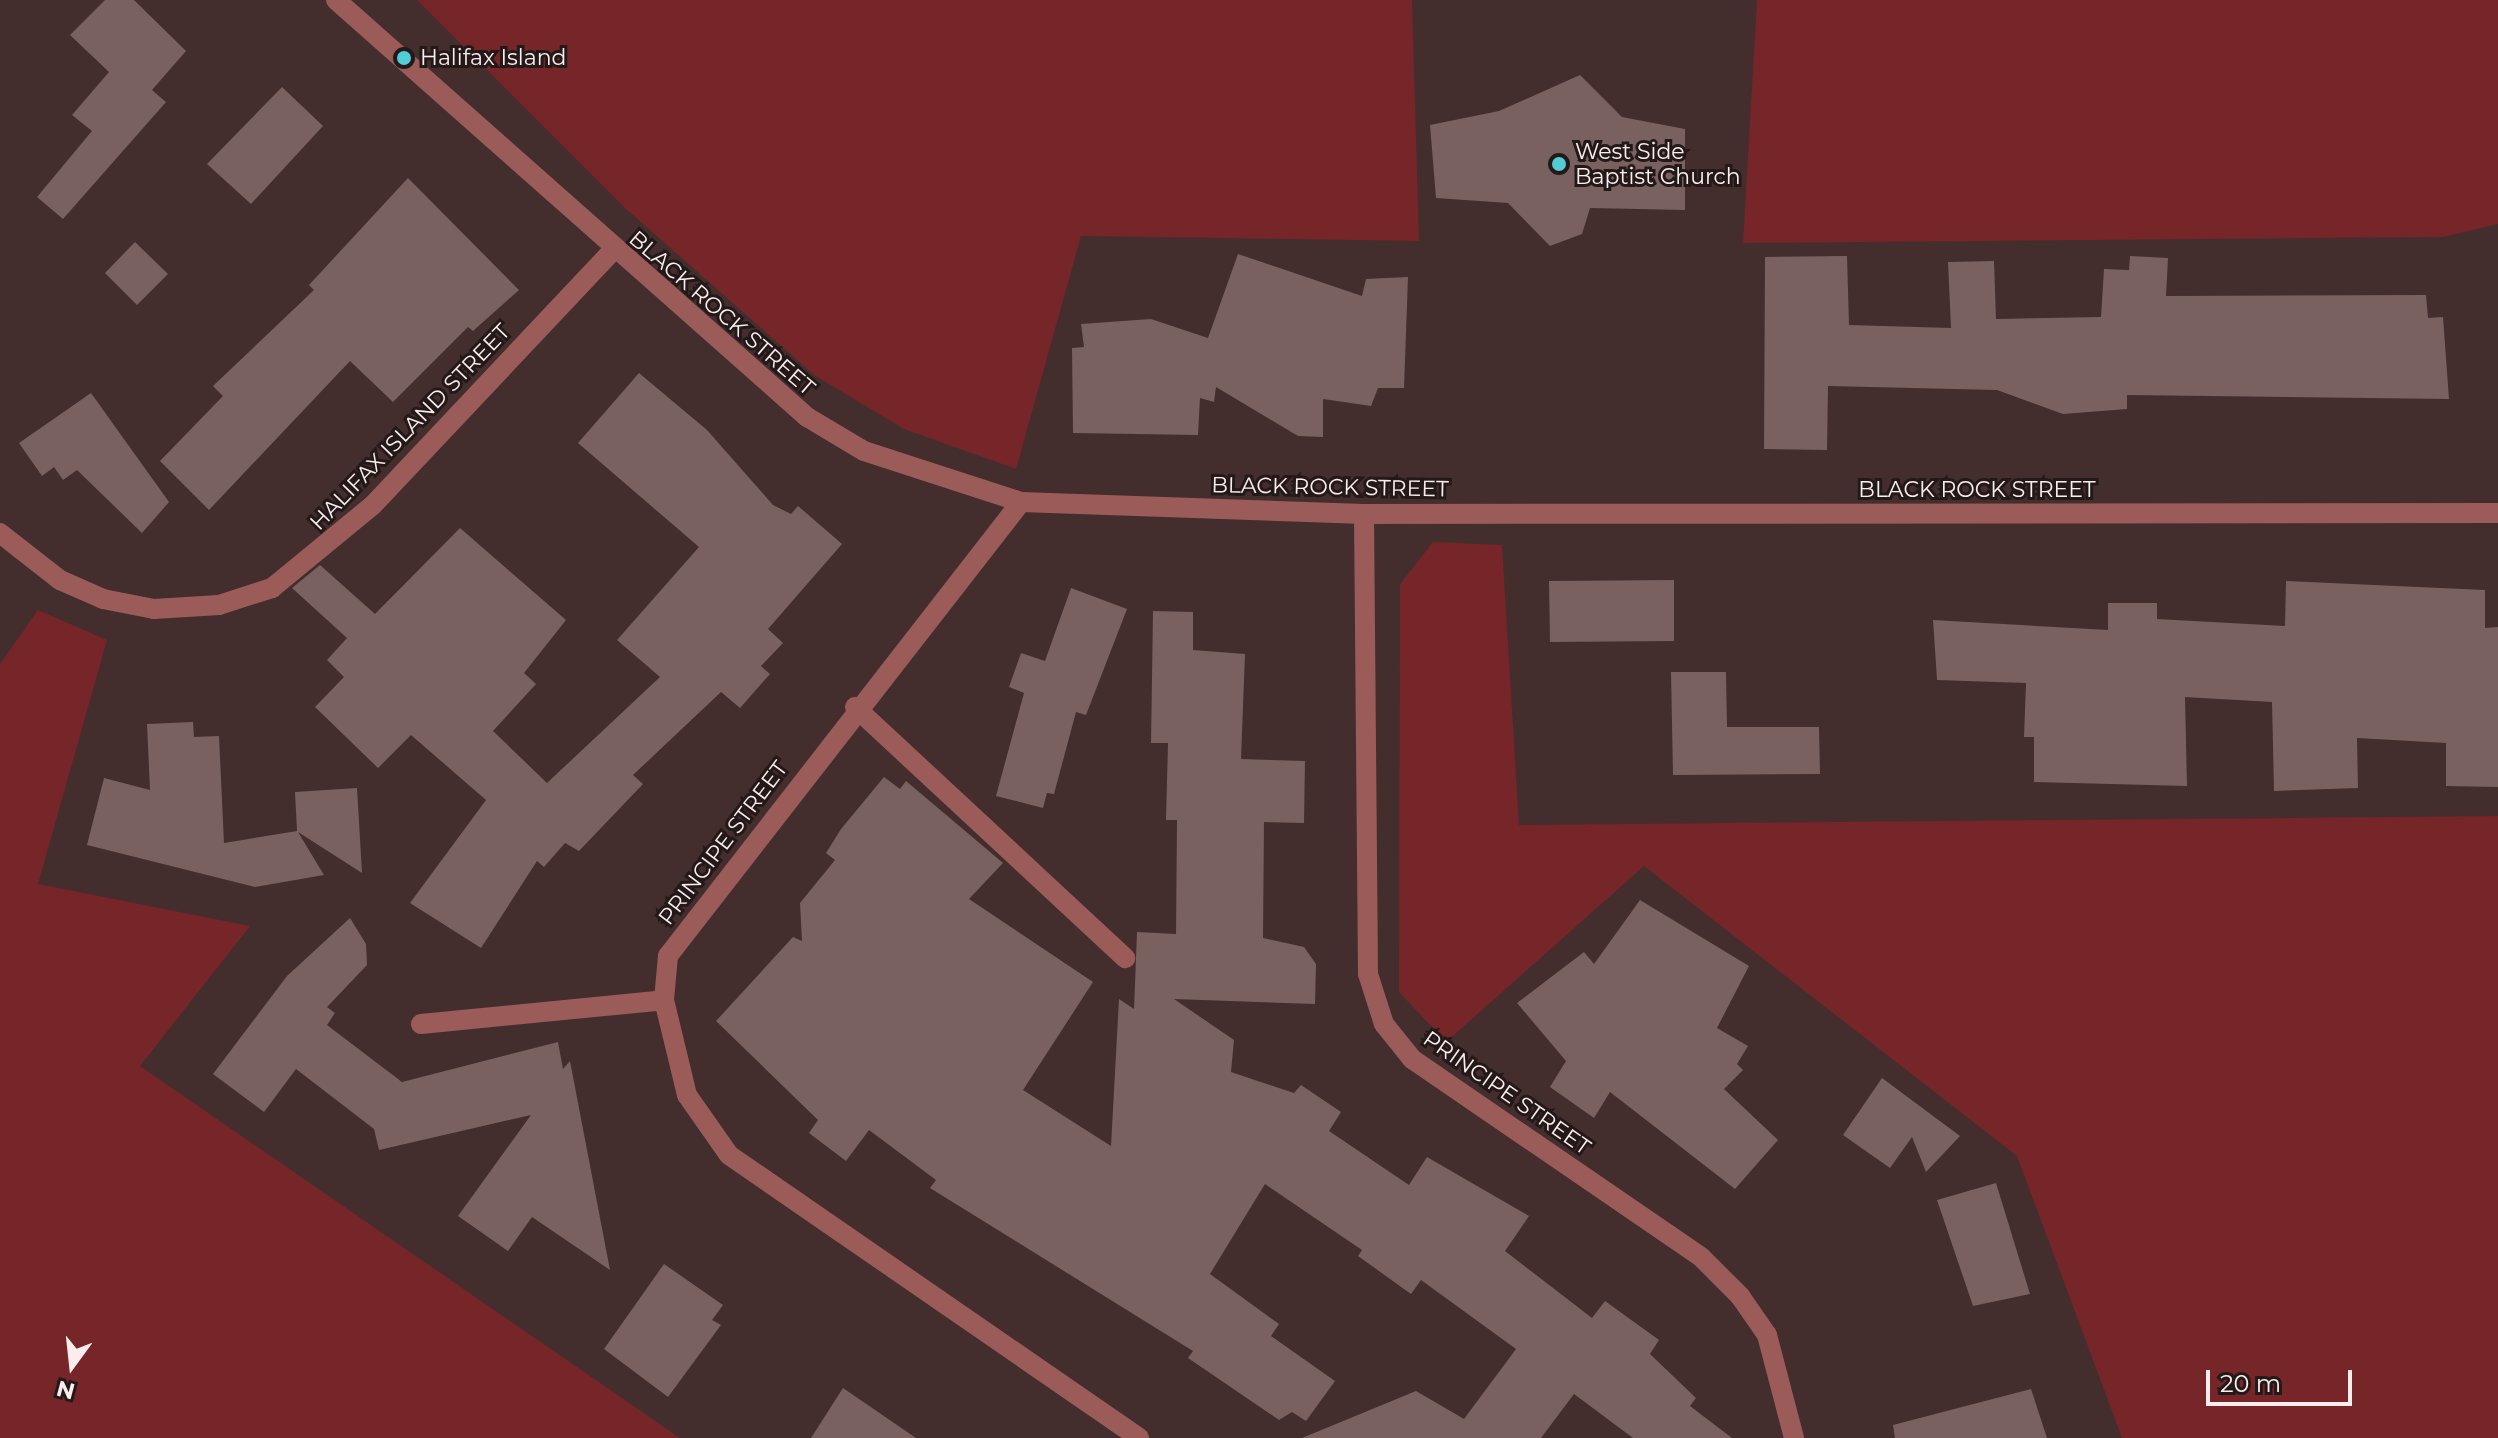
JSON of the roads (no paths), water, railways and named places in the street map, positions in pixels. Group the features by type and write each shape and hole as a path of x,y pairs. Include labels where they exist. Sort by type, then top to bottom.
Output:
{"street":[{"name":"BLACK ROCK STREET","path":"336,0 613,250 807,417 864,451 1021,502 1364,514 2498,513"},
{"name":"HALIFAX ISLAND STREET","path":"0,533 60,580 103,599 180,608 272,588 372,506 613,250"},
{"name":"PRINCIPE STREET","path":"1021,502 855,707 668,956 664,1000 687,1095 729,1155 1139,1438"},
{"name":"PRINCIPE STREET","path":"1364,514 1368,974 1384,1024 1412,1059 1701,1257 1740,1296 1767,1335 1794,1438"},
{"path":"855,707 1125,958"},
{"path":"421,1024 664,1000"}],"place":[{"name":"Halifax Island","path":"404,58"},
{"name":"West Side Baptist Church","path":"1559,164"}]}
